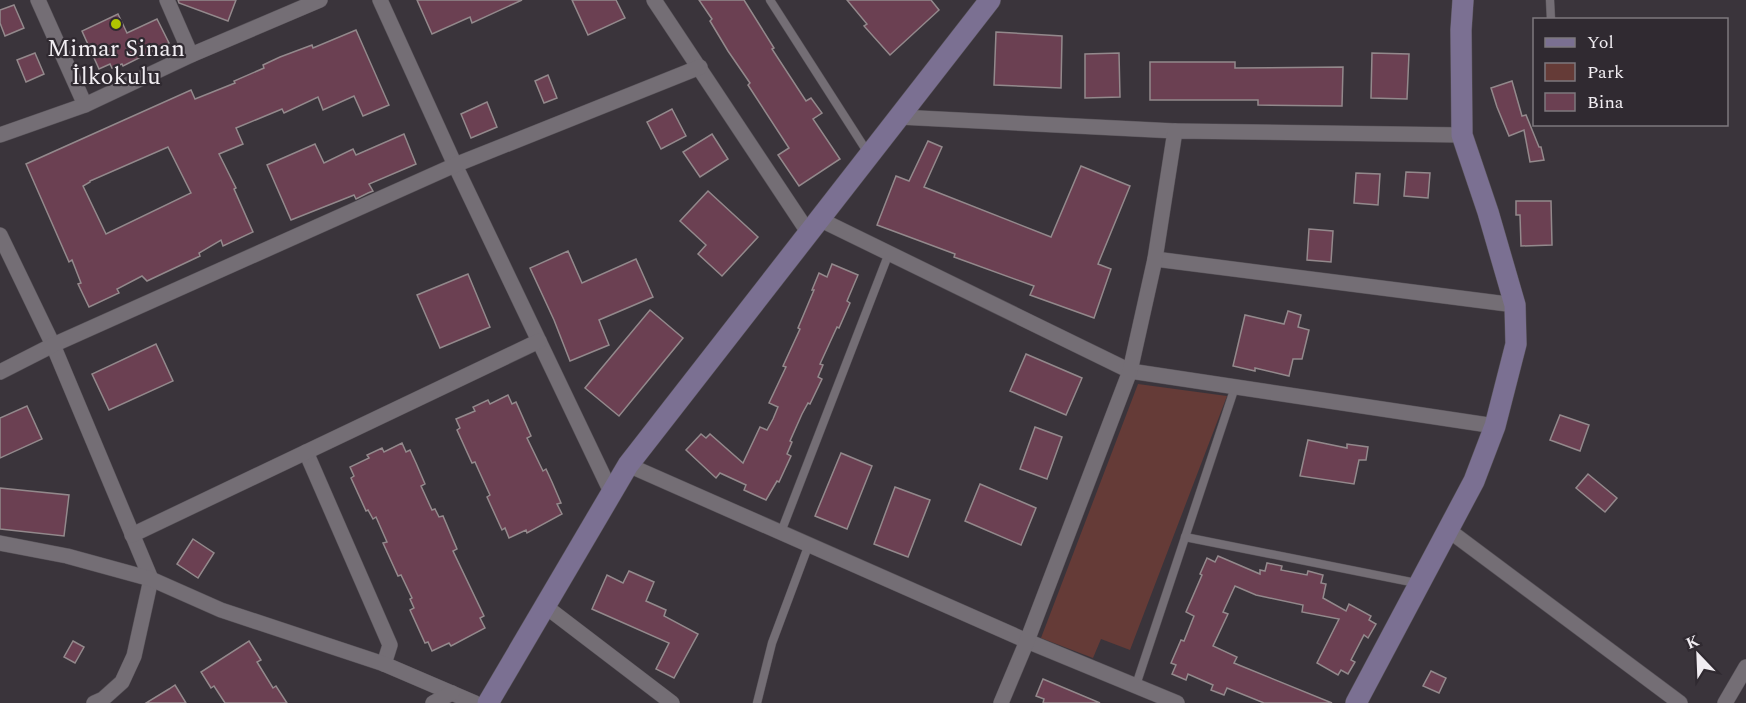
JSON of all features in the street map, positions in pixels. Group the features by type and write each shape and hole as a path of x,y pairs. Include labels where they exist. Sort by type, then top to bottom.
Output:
{"street":[{"path":"38,0 85,105"},
{"path":"167,0 191,55"},
{"path":"0,135 85,105 191,55 320,0"},
{"path":"380,0 455,165 612,494"},
{"path":"654,0 814,226 889,253 1130,371 1495,426"},
{"path":"488,703 628,465 990,0"},
{"path":"1356,703 1474,481 1495,426 1516,344 1515,305 1488,212 1462,135 1463,0"},
{"path":"0,372 52,345 455,165 700,67"},
{"path":"899,117 1175,131 1462,135"},
{"path":"1001,703 1130,371 1155,259 1175,131"},
{"path":"0,235 52,345 151,579 134,656 122,682 103,699 94,703"},
{"path":"1155,259 1515,305"},
{"path":"132,535 539,341"},
{"path":"306,452 390,645 384,664"},
{"path":"628,465 1027,641 1177,703"},
{"path":"1447,530 1680,703"},
{"path":"0,543 67,556 151,579 221,610 384,664 475,703"},
{"path":"545,606 672,703"},
{"path":"1725,703 1746,667"},
{"path":"433,703 452,693"}],"lane":[{"path":"770,0 869,154"},
{"path":"1550,0 1551,18"},
{"path":"781,532 889,253"},
{"path":"1136,685 1235,387"},
{"path":"1185,537 1419,584"},
{"path":"757,703 772,643 809,544"}],"green space":[{"path":"1138,384 1227,396 1130,650 1101,639 1093,658 1041,638"}],"building":[{"path":"178,0 236,0 228,21 179,3"},
{"path":"417,0 522,0 472,23 470,17 432,34"},
{"path":"572,0 616,0 625,18 588,35"},
{"path":"699,0 744,0 806,101 811,98 822,113 813,119 840,159 799,186 778,155 789,148 748,85 750,83 728,51 710,21 712,19"},
{"path":"847,0 931,0 939,10 890,55 864,26 867,24"},
{"path":"14,5 24,28 5,36 0,23 0,10"},
{"path":"118,14 127,33 157,19 169,43 123,66 122,64 112,68 110,64 99,69 82,31"},
{"path":"356,30 389,105 363,116 354,96 323,110 318,97 284,113 282,109 236,128 243,144 219,154 236,188 234,189 253,232 223,246 221,240 199,253 200,256 147,281 142,276 117,289 119,293 89,307 78,284 81,283 72,260 69,262 26,164 191,90 195,99 235,83 234,81 264,68 263,65 280,57 312,45 313,48","holes":["168,147 191,193 106,234 83,186"]},
{"path":"996,32 1062,36 1061,88 994,85"},
{"path":"35,53 44,74 26,82 17,60"},
{"path":"1119,53 1120,97 1085,98 1085,54"},
{"path":"1372,53 1409,54 1407,99 1371,98"},
{"path":"1150,62 1235,62 1235,68 1343,67 1342,106 1258,105 1258,100 1150,100"},
{"path":"548,75 557,98 544,103 535,81"},
{"path":"1512,81 1522,116 1526,115 1539,147 1541,147 1544,160 1530,162 1524,130 1509,136 1497,107 1491,88"},
{"path":"487,102 497,127 471,138 461,114"},
{"path":"672,109 686,136 661,149 647,122"},
{"path":"404,134 416,164 369,184 373,191 356,199 354,195 291,220 267,165 315,144 324,163 353,149 356,155"},
{"path":"712,134 728,159 700,177 683,152"},
{"path":"928,141 942,147 924,187 1051,237 1081,166 1130,186 1098,264 1111,269 1094,318 1030,295 1034,286 954,257 955,254 877,225 896,176 909,181"},
{"path":"1406,172 1430,173 1428,198 1404,196"},
{"path":"1356,173 1380,174 1378,205 1354,203"},
{"path":"708,191 758,237 722,276 698,254 706,245 680,221"},
{"path":"1516,201 1551,201 1552,245 1521,246 1520,215 1516,215"},
{"path":"1309,229 1333,231 1331,262 1307,260"},
{"path":"568,251 582,283 636,259 653,297 599,320 609,345 570,361 530,268"},
{"path":"832,264 858,275 847,301 850,303 820,364 823,365 818,377 822,379 790,441 792,442 787,454 791,456 779,482 777,481 766,500 744,490 746,485 720,473 716,478 686,450 701,434 706,438 710,434 743,463 760,427 767,430 773,419 778,407 769,403 786,367 783,366 800,329 798,328 819,273 827,277"},
{"path":"468,274 490,327 440,348 417,295"},
{"path":"650,310 683,338 619,416 585,388"},
{"path":"1288,311 1301,315 1298,327 1309,330 1302,359 1293,359 1289,376 1255,368 1255,371 1233,366 1245,315 1284,324"},
{"path":"156,344 173,381 109,410 92,374"},
{"path":"1026,354 1082,378 1066,415 1010,391"},
{"path":"508,395 512,404 516,402 531,436 527,438 543,471 546,469 552,482 561,503 557,504 562,514 527,533 526,530 509,538 505,528 502,530 487,497 490,495 457,430 460,428 456,419 475,411 473,407 488,400 490,404"},
{"path":"27,406 42,439 0,458 0,418"},
{"path":"1560,415 1589,425 1580,451 1550,440"},
{"path":"1035,427 1062,437 1047,479 1020,469"},
{"path":"1308,440 1347,448 1347,444 1368,447 1366,460 1359,460 1354,484 1300,476"},
{"path":"402,443 406,452 410,450 416,463 425,484 421,486 432,510 435,509 439,517 443,516 457,549 453,551 484,616 480,618 485,628 451,646 449,643 432,651 428,642 425,643 410,610 414,608 410,599 412,598 401,575 398,576 383,543 387,542 376,517 373,519 368,510 366,511 351,478 354,476 350,467 369,458 367,455 382,448 384,452"},
{"path":"841,453 872,466 847,529 815,516"},
{"path":"1588,474 1617,498 1605,512 1576,488"},
{"path":"980,484 1036,508 1021,545 965,521"},
{"path":"895,487 930,500 908,557 874,544"},
{"path":"0,488 69,495 64,536 0,529"},
{"path":"193,539 214,553 198,578 177,564"},
{"path":"1218,556 1260,574 1260,570 1265,571 1267,563 1282,566 1281,570 1307,575 1308,571 1323,575 1321,583 1326,584 1323,598 1346,611 1349,604 1371,616 1369,620 1376,624 1368,638 1364,635 1351,660 1355,662 1348,674 1341,670 1338,675 1317,663 1339,619 1302,612 1303,605 1256,595 1235,586 1223,612 1228,614 1213,646 1237,657 1234,663 1332,703 1264,703 1227,688 1224,695 1211,690 1213,685 1188,674 1186,680 1172,674 1176,665 1171,663 1181,640 1184,641 1194,616 1186,612 1202,575 1200,574 1207,558 1215,562"},
{"path":"629,571 654,582 646,601 666,610 664,616 698,634 674,678 656,669 669,643 592,609 607,575 623,583"},
{"path":"73,641 84,647 75,663 64,657"},
{"path":"249,641 261,660 257,662 273,688 276,686 287,703 225,703 214,686 211,688 201,672"},
{"path":"1431,671 1446,678 1439,693 1423,686"},
{"path":"1043,679 1100,703 1043,703 1044,699 1036,696"},
{"path":"175,685 186,703 146,703 169,689"}],"place":[{"name":"Mimar Sinan İlkokulu","path":"116,24"}]}
